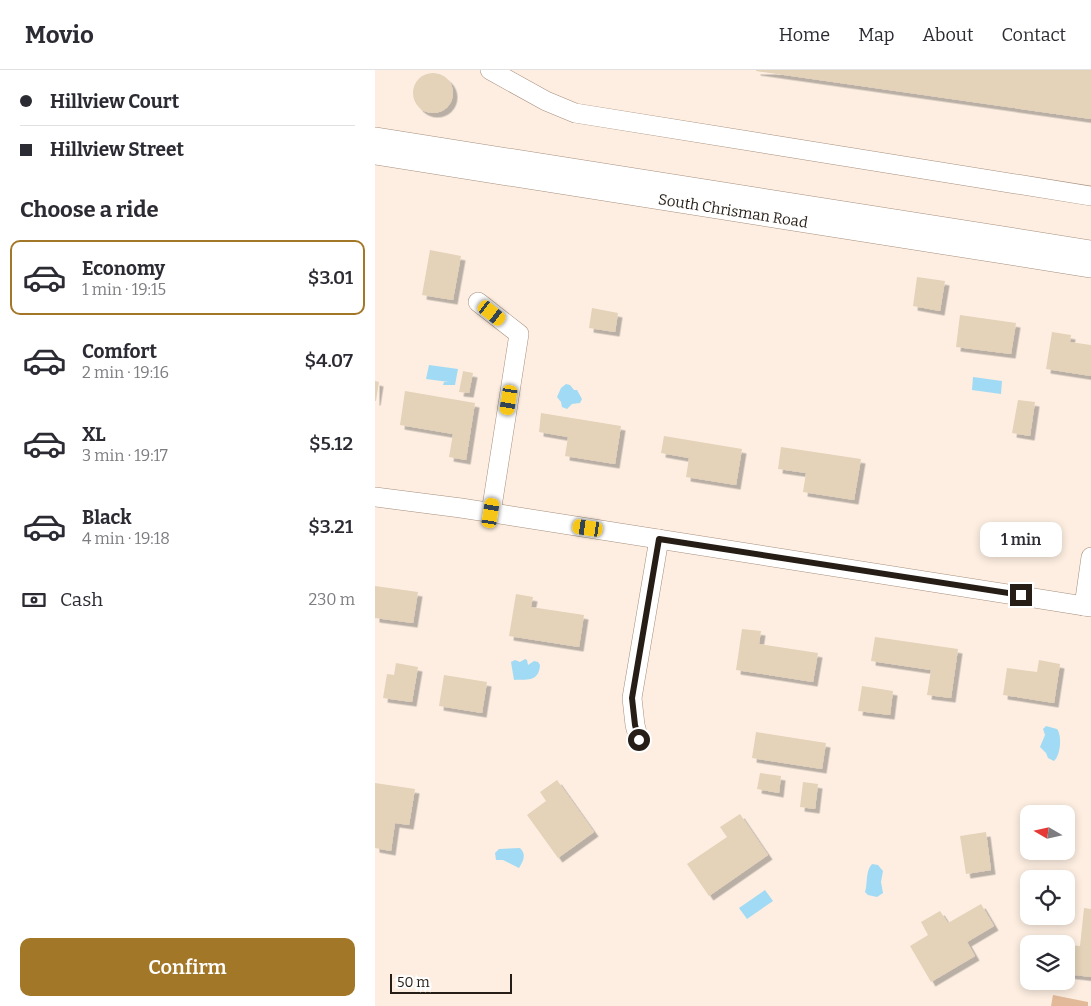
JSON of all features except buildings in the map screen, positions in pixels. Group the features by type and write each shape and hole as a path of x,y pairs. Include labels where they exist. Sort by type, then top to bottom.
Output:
{"street":[{"path":"490,70 546,101 575,113 1091,196"},
{"name":"South Chrisman Road","path":"375,137 1091,250"},
{"name":"South Chrisman Road","path":"375,155 1091,268"},
{"path":"856,213 921,215 1091,242"},
{"path":"478,302 519,334 491,513"},
{"path":"375,497 491,513 1087,606 1091,557"},
{"path":"639,740 632,698 659,539"}],"shaded area":[{"path":"1053,995 1088,1002 1088,1006 1051,1006"}],"water":[{"path":"429,365 458,369 455,385 443,385 444,382 449,382 426,379"},
{"path":"973,377 1002,381 1001,394 972,390"},
{"path":"566,384 577,390 582,399 580,403 572,404 567,409 562,407 557,397 561,388"},
{"path":"525,659 528,665 534,661 538,662 540,665 537,675 527,680 514,680 511,662 515,660 520,662"},
{"path":"1046,726 1057,729 1060,736 1059,750 1054,761 1048,758 1040,747 1045,735 1043,729"},
{"path":"520,848 524,856 519,868 503,860 496,860 495,853 499,849"},
{"path":"872,864 878,865 883,871 881,882 883,893 877,897 868,895 865,892 867,874"},
{"path":"765,890 773,901 747,919 739,908"}],"route":[{"path":"639,740 632,698 659,539 1021,595"}]}
